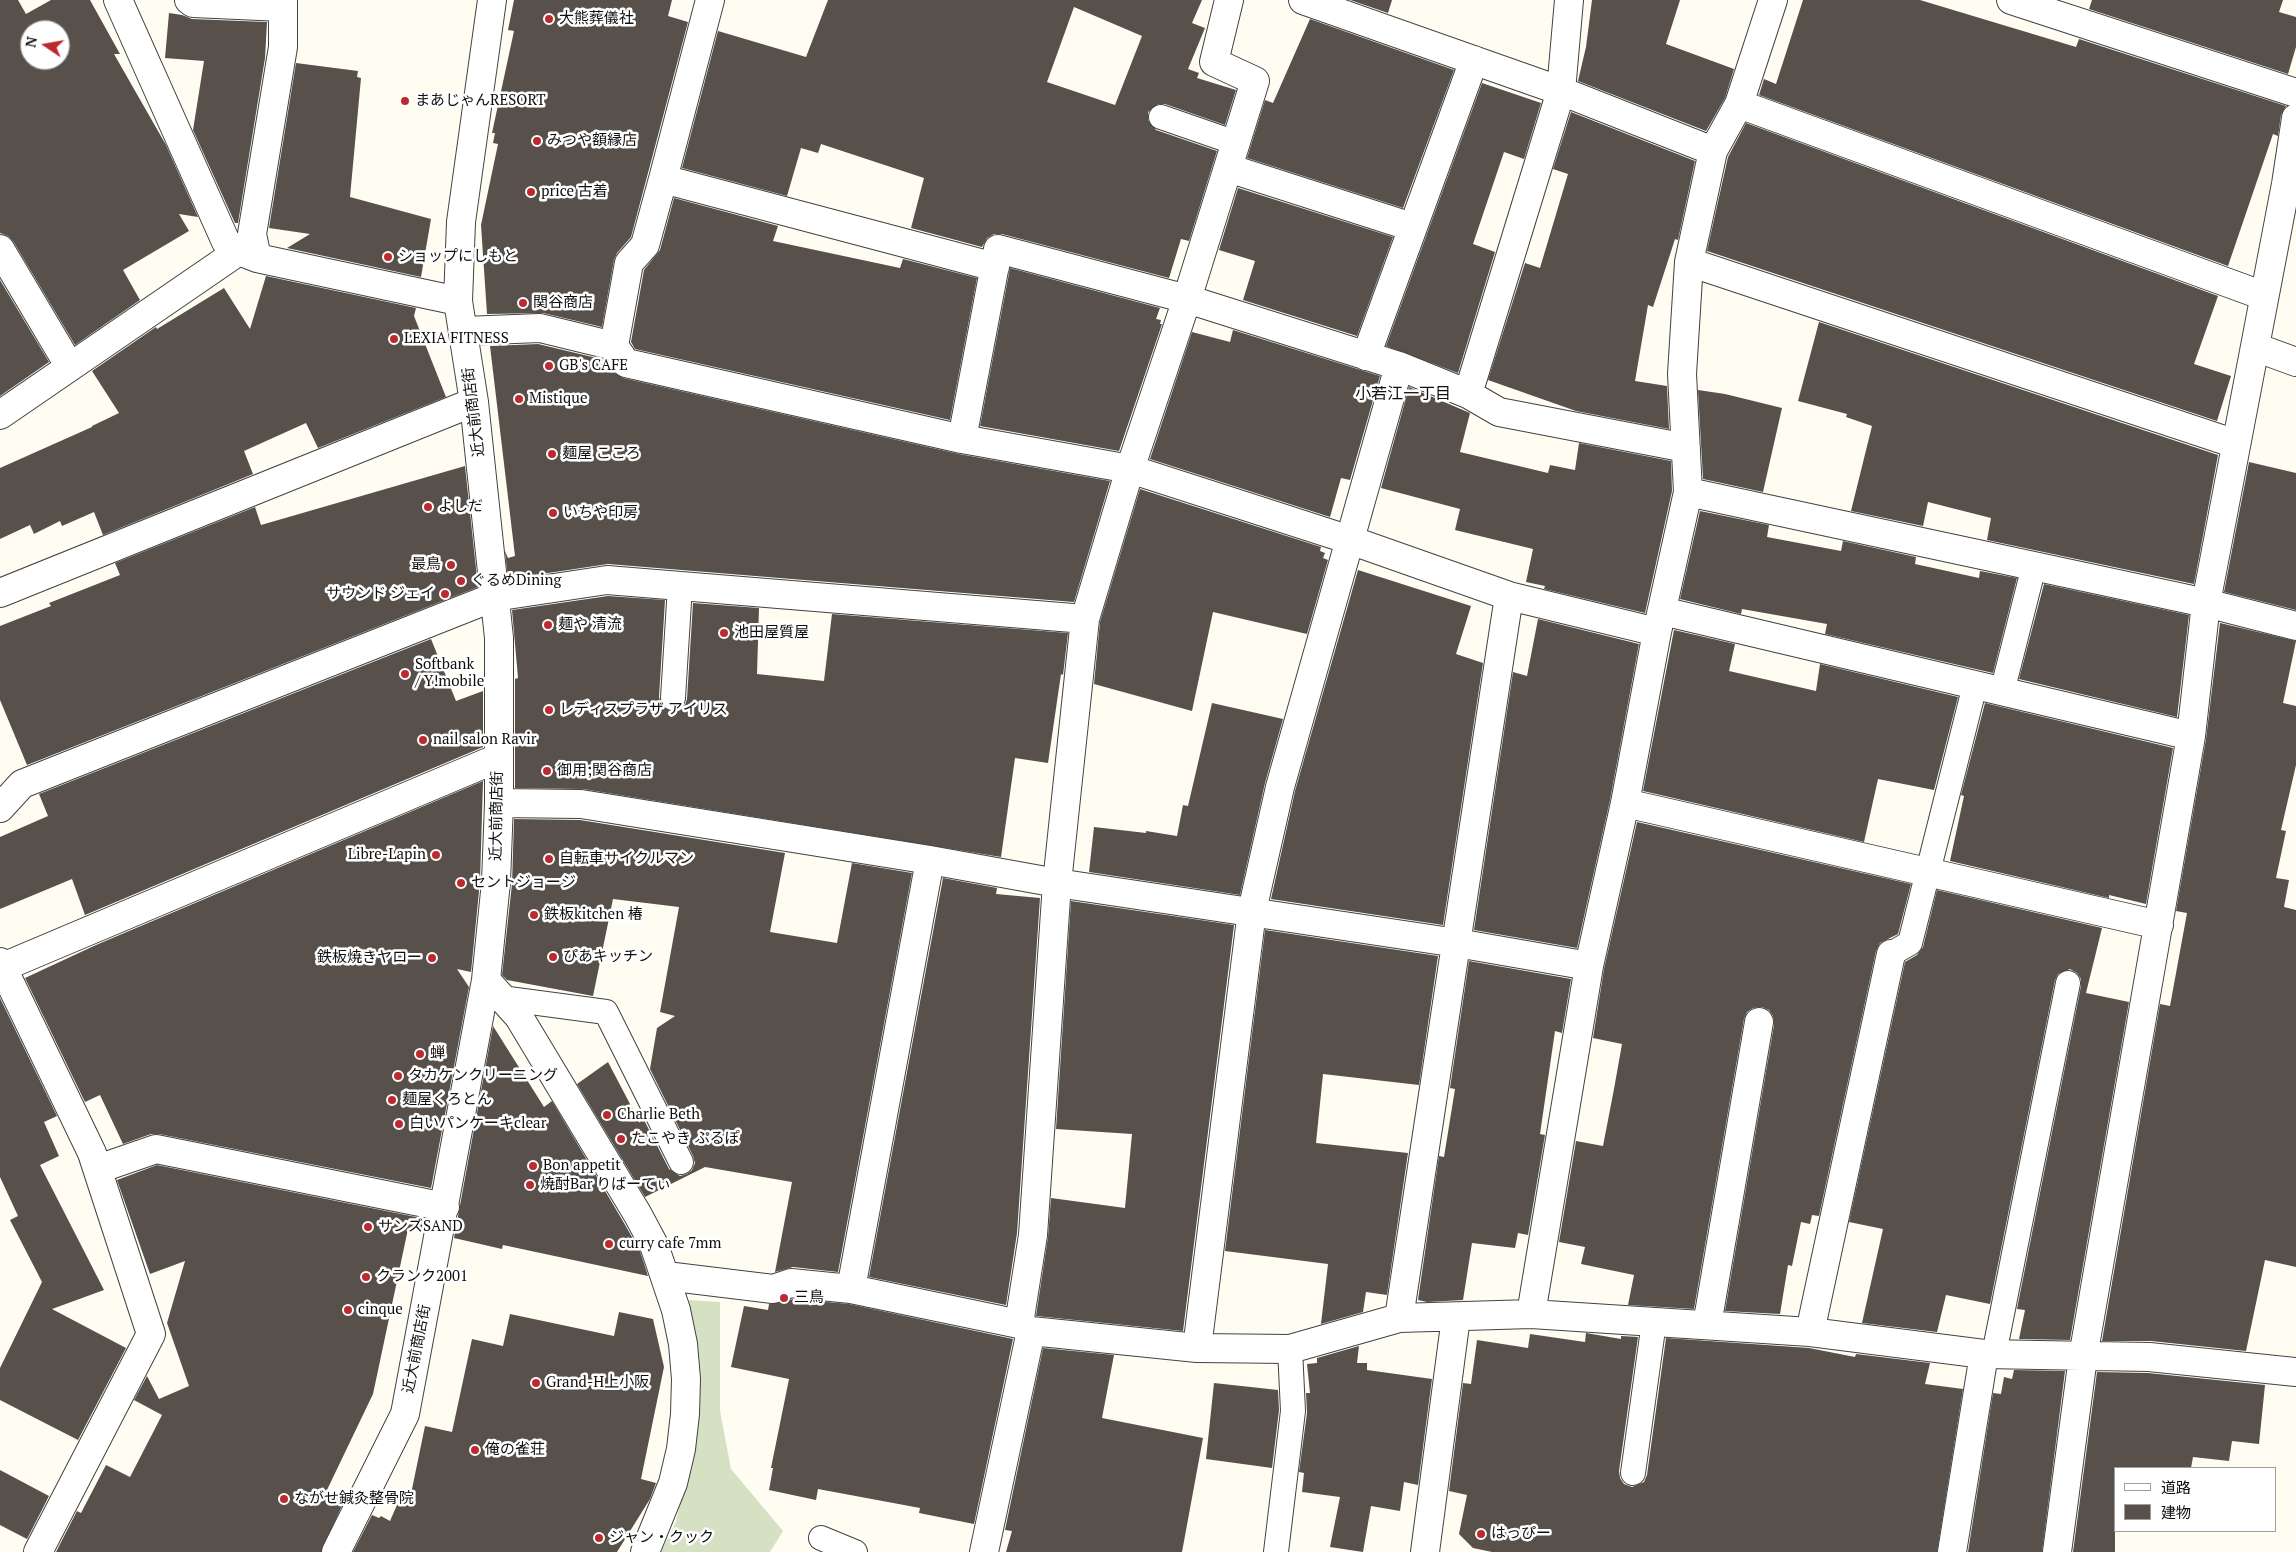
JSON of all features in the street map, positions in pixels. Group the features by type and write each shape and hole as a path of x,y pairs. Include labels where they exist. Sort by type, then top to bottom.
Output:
{"street":[{"path":"118,0 226,242 248,254 458,301"},
{"path":"0,415 70,366 248,254 282,47 283,3 193,3 189,0"},
{"name":"近大前商店街","path":"336,1552 405,1414 445,1207 494,989 499,803 499,638 474,402 458,301 461,222 492,0"},
{"path":"614,346 629,263 646,245 710,0"},
{"path":"984,1552 1025,1327 1057,883 1085,619 1130,469 1187,299 1255,81 1214,62 1229,0"},
{"path":"1303,0 1561,91 1714,151"},
{"path":"1468,394 1561,91 1570,0"},
{"path":"1531,1314 1589,966 1625,803 1660,622 1688,492 1682,374 1689,262 1714,151 1739,104 1772,0"},
{"path":"2011,0 2296,93"},
{"path":"1366,356 1474,60"},
{"path":"1739,104 2264,296"},
{"path":"2057,1552 2083,1357 2191,736 2206,603 2264,296 2291,186 2296,118"},
{"path":"1232,156 1412,227"},
{"path":"663,179 995,266"},
{"path":"0,249 70,366"},
{"path":"962,439 998,249 1187,299 1399,366 1468,394 1499,412 1686,448"},
{"path":"1689,262 2236,444"},
{"path":"464,330 540,328 614,346 626,363 962,439 1130,469 1350,540 1508,596 1660,622 1975,685 2191,736"},
{"path":"2255,347 2296,362"},
{"path":"1197,1348 1252,911 1280,787 1399,366"},
{"path":"0,593 474,402"},
{"path":"1688,492 2206,603 2296,626"},
{"path":"0,808 22,784 494,597 607,580 1085,619"},
{"path":"1399,1318 1508,596"},
{"path":"38,1552 151,1334 92,1153 1,965 498,758"},
{"path":"499,803 581,804 930,860 1057,883 1252,911 1589,966"},
{"path":"1625,803 2159,924"},
{"path":"851,1289 930,860"},
{"path":"1810,1332 1890,954"},
{"path":"494,989 519,1017 638,1215 654,1245 676,1310 683,1344 686,1379 682,1449 674,1483 645,1552"},
{"path":"1707,1325 1759,1022"},
{"path":"98,1170 156,1150 445,1207"},
{"path":"666,1276 773,1289 791,1283 851,1289 1025,1327 1197,1348 1290,1349 1399,1318 1531,1314 1810,1332 1989,1354 2149,1357 2296,1372"},
{"path":"1425,1552 1456,1317"},
{"path":"1952,1552 1989,1354"}],"lane":[{"path":"1161,117 1232,156"},
{"path":"2002,692 2034,566"},
{"path":"673,698 680,586"},
{"path":"1890,954 1910,944 1975,685"},
{"path":"1989,1354 2068,983"},
{"path":"494,989 606,1012 681,1162"},
{"path":"1633,1472 1654,1322"},
{"path":"1276,1552 1293,1410 1290,1349"},
{"path":"820,1538 855,1552"}],"green space":[{"path":"689,1300 720,1302 720,1411 731,1469 783,1531 770,1552 661,1552 676,1522 692,1450 693,1365"}],"building":[{"path":"0,0 18,0 26,14 51,0 90,0 120,54 114,54 166,145 198,217 179,214 189,231 123,270 140,300 75,345 13,241 8,236 0,233"},
{"path":"514,0 672,0 668,16 688,22 631,237 617,253 614,260 602,327 543,313 487,314 481,225 498,144 493,143 495,133 492,133 514,31 508,30"},
{"path":"828,0 1202,0 1192,23 1205,28 1188,69 1199,73 1197,78 1236,90 1225,125 1165,104 1158,104 1148,112 1148,120 1156,130 1217,151 1189,241 1181,239 1169,278 1002,234 994,234 987,238 982,247 911,228 924,178 821,144 818,153 801,148 787,196 682,168 718,31 806,57","holes":["1074,7 1142,36 1115,105 1047,82"]},
{"path":"1350,0 1392,0 1388,13"},
{"path":"1592,0 1680,0 1666,44 1734,69 1725,98 1706,131 1578,81 1586,47"},
{"path":"1803,0 1920,0 2076,47 2079,39 2286,106 2281,115 2278,136 2273,134 2228,266 1759,95 1764,79 1776,84"},
{"path":"2092,0 2283,0 2279,12 2296,17 2296,47 2288,74 2089,9"},
{"path":"169,13 192,19 267,22 265,58 238,223 235,223 193,130 204,61 165,58"},
{"path":"1310,19 1454,70 1403,208 1247,158 1265,100 1273,103"},
{"path":"296,63 358,71 357,77 361,78 350,197 431,219 421,277 287,248 310,234 269,228"},
{"path":"1482,83 1541,103 1524,159 1504,152 1473,244 1495,252 1458,373 1386,346"},
{"path":"1571,112 1695,161 1678,240 1675,239 1653,307 1648,305 1635,381 1667,386 1669,429 1576,411 1488,380 1525,263 1540,268 1568,174 1553,169"},
{"path":"1746,123 2218,296 2194,364 2231,376 2217,421 1707,251 1728,157"},
{"path":"1238,188 1393,237 1357,336 1243,300 1255,261 1219,250"},
{"path":"674,198 778,226 773,241 900,268 903,259 977,278 950,420 635,349 631,342 644,270 660,250"},
{"path":"1010,268 1160,308 1156,319 1161,320 1160,324 1162,324 1119,451 980,426"},
{"path":"266,276 416,308 414,316 446,397 318,448 306,423 244,451 253,474 103,535 94,512 62,526 60,521 34,534 30,525 0,539 0,468 119,413 92,371 156,327 157,329 224,288 250,329"},
{"path":"0,280 49,362 0,396"},
{"path":"1819,322 2218,455 2194,584 1987,540 1991,518 1928,502 1923,526 1851,511 1872,426 1846,417 1847,414 1798,401"},
{"path":"1233,330 1380,376 1350,480 1341,478 1330,517 1150,459 1192,332 1230,342"},
{"path":"538,344 605,360 613,372 623,378 959,454 1110,481 1074,602 608,564 508,579 505,551 508,558 515,556 490,346"},
{"path":"1409,387 1470,413 1460,452 1548,473 1550,465 1575,470 1579,443 1671,461 1672,491 1645,613 1544,589 1545,586 1526,582 1533,549 1455,530 1460,509 1381,488"},
{"path":"1698,390 1725,394 1782,408 1763,492 1703,479"},
{"path":"2249,462 2296,473 2296,610 2224,592"},
{"path":"465,466 478,587 27,765 0,700 0,626 51,606 49,603 120,575 115,563 255,507 261,525"},
{"path":"1140,489 1321,547 1320,551 1325,553 1323,558 1328,560 1307,634 1213,612 1192,711 1094,684 1100,622"},
{"path":"1700,511 1769,525 1767,537 1841,551 1843,541 1916,557 1915,564 1979,578 1980,571 2017,578 1993,673 1825,634 1827,624 1742,609 1741,614 1680,599"},
{"path":"1358,570 1471,606 1456,654 1483,663 1443,925 1271,899 1295,791"},
{"path":"2044,584 2189,615 2177,717 2019,679"},
{"path":"608,596 665,600 659,697 661,705 672,712 680,710 685,705 687,699 693,603 759,608 757,674 824,681 832,614 1068,633 1048,763 1015,758 1001,857 583,789 515,788 515,679 518,678 512,610"},
{"path":"1538,619 1639,644 1610,800 1577,948 1474,930 1513,672 1527,676"},
{"path":"2220,623 2296,641 2283,703 2296,706 2296,765 2281,830 2286,831 2276,878 2289,880 2284,907 2296,910 2296,1267 2265,1260 2246,1351 2151,1341 2102,1341 2160,1004 2170,1006 2187,913 2176,911 2206,739"},
{"path":"1674,630 1735,644 1729,671 1816,691 1820,664 1958,697 1934,790 1878,779 1864,842 1643,791"},
{"path":"431,639 456,701 483,691 483,747 85,915 72,879 0,909 0,837 48,816 39,794"},
{"path":"1212,703 1283,719 1265,783 1240,895 1089,872 1094,827 1146,833 1146,831 1177,836 1183,805 1188,806"},
{"path":"1985,703 2173,748 2146,904 2109,895 2109,898 1950,861 1964,796 1961,795"},
{"path":"483,781 480,881 471,972 457,969 469,987 431,1188 159,1134 151,1134 123,1144 100,1095 85,1102 25,978 96,945"},
{"path":"514,819 580,820 785,853 770,932 837,943 852,863 912,873 838,1272 793,1267 775,1272 792,1182 705,1167 645,1197 577,1084 608,1062 640,1123 641,1114 669,1169 680,1176 692,1170 695,1163 693,1156 650,1069 657,1028 675,1016 660,1012 679,907 613,899 593,996 507,980 502,975 512,884"},
{"path":"1637,822 1911,884 1898,934 1880,943 1876,951 1819,1216 1812,1215 1810,1224 1801,1222 1792,1266 1788,1265 1780,1314 1725,1311 1774,1025 1773,1016 1769,1010 1762,1007 1753,1008 1747,1012 1744,1019 1694,1309 1628,1305 1634,1275 1581,1264 1585,1247 1559,1242 1576,1141 1603,1146 1614,1089 1622,1044 1593,1038 1604,969"},
{"path":"943,878 997,888 996,894 1040,898 1017,1233 1006,1305 869,1277"},
{"path":"1937,890 2102,928 2086,993 2129,1002 2070,1340 2019,1339 2025,1310 2017,1309 2081,986 2081,979 2077,973 2070,969 2058,974 2055,980 1990,1304 1946,1295 1937,1332 1862,1323 1883,1229 1849,1222 1905,962 1917,955 1923,947"},
{"path":"1071,901 1234,925 1183,1331 1036,1316 1048,1237 1051,1198 1125,1208 1132,1134 1056,1129"},
{"path":"1265,930 1438,956 1419,1085 1323,1074 1316,1143 1408,1153 1387,1295 1366,1292 1363,1312 1321,1324 1328,1264 1225,1251"},
{"path":"1469,961 1571,979 1562,1033 1555,1031 1540,1134 1545,1135 1528,1235 1518,1233 1515,1248 1472,1243 1463,1300 1427,1302 1418,1300 1439,1156 1444,1157 1455,1089 1450,1088"},
{"path":"0,998 57,1116 44,1122 59,1156 40,1165 104,1290 52,1309 126,1348 78,1440 0,1400 0,1368 42,1282 10,1220 18,1216 0,1177"},
{"path":"493,1026 544,1107 552,1101 640,1251 648,1276 503,1245 502,1249 454,1238"},
{"path":"157,1165 426,1219 423,1232 408,1229 373,1394 326,1492 344,1501 321,1552 56,1552 77,1511 81,1513 106,1465 130,1477 162,1415 134,1400 147,1376 159,1399 189,1386 167,1323 185,1261 150,1274 117,1180"},
{"path":"793,1299 849,1304 1013,1339 974,1524 919,1513 920,1508 818,1489 816,1500 769,1490 773,1468 771,1468 789,1379 731,1367 744,1306 768,1310 769,1304"},
{"path":"619,1312 653,1319 664,1367 641,1479 656,1483 650,1499 617,1552 353,1552 372,1515 379,1518 381,1516 390,1521 403,1491 411,1494 425,1426 452,1432 472,1339 503,1346 510,1314 614,1336"},
{"path":"1586,1333 1621,1339 1621,1336 1638,1337 1619,1471 1620,1478 1624,1484 1632,1487 1644,1482 1647,1475 1666,1338 1809,1348 1855,1357 1856,1354 1930,1363 1925,1384 1963,1389 1937,1552 1492,1552 1473,1548 1459,1534 1467,1495 1449,1491 1463,1383 1471,1384 1477,1340 1528,1348 1530,1334 1585,1342"},
{"path":"1359,1346 1357,1363 1367,1363 1367,1370 1432,1379 1418,1485 1404,1482 1400,1511 1371,1506 1363,1552 1330,1547 1340,1497 1302,1492 1304,1473 1299,1472 1307,1413 1306,1393 1310,1393 1307,1364 1317,1363 1317,1358"},
{"path":"1043,1348 1114,1355 1102,1418 1203,1438 1182,1552 1006,1552 1012,1531 1005,1530"},
{"path":"2014,1370 2065,1371 2042,1552 1968,1552 1993,1393 2001,1394 2004,1377 2012,1379"},
{"path":"2097,1372 2148,1373 2265,1385 2259,1444 2232,1441 2229,1461 2193,1457 2191,1467 2114,1467 2115,1552 2073,1552"},
{"path":"1214,1383 1278,1390 1279,1410 1272,1468 1206,1459"},
{"path":"0,1470 49,1496 27,1539 0,1525"}],"place":[{"name":"大熊葬儀社","path":"549,19"},
{"name":"まあじゃんRESORT","path":"405,101"},
{"name":"みつや額縁店","path":"537,141"},
{"name":"price 古着","path":"531,192"},
{"name":"ショップにしもと","path":"388,257"},
{"name":"関谷商店","path":"523,303"},
{"name":"LEXIA FITNESS","path":"394,339"},
{"name":"GB's CAFE","path":"549,366"},
{"name":"Mistique","path":"519,399"},
{"name":"麺屋 こころ","path":"552,454"},
{"name":"よしだ","path":"428,507"},
{"name":"いちや印房","path":"553,513"},
{"name":"最鳥","path":"451,565"},
{"name":"ぐるめDining","path":"461,581"},
{"name":"サウンド ジェイ","path":"445,594"},
{"name":"麺や 清流","path":"548,625"},
{"name":"池田屋質屋","path":"724,633"},
{"name":"Softbank / Y!mobile","path":"405,674"},
{"name":"レディスプラザ アイリス","path":"549,710"},
{"name":"nail salon Ravir","path":"423,740"},
{"name":"御用;関谷商店","path":"547,771"},
{"name":"Libre-Lapin","path":"436,855"},
{"name":"自転車サイクルマン","path":"549,859"},
{"name":"セントジョージ","path":"461,883"},
{"name":"鉄板kitchen 椿","path":"534,915"},
{"name":"ぴあキッチン","path":"553,957"},
{"name":"鉄板焼きヤロー","path":"432,958"},
{"name":"蝉","path":"420,1054"},
{"name":"タカケンクリーニング","path":"398,1076"},
{"name":"麺屋くろとん","path":"392,1100"},
{"name":"Charlie Beth","path":"607,1115"},
{"name":"白いパンケーキclear","path":"399,1124"},
{"name":"たこやき ぷるぽ","path":"621,1139"},
{"name":"Bon appetit","path":"533,1166"},
{"name":"焼酎Bar りばーてぃ","path":"530,1185"},
{"name":"サンズSAND","path":"368,1227"},
{"name":"curry cafe 7mm","path":"609,1244"},
{"name":"クランク2001","path":"366,1277"},
{"name":"三鳥","path":"784,1298"},
{"name":"cinque","path":"348,1310"},
{"name":"Grand-H上小阪","path":"536,1383"},
{"name":"俺の雀荘","path":"475,1450"},
{"name":"ながせ鍼灸整骨院","path":"284,1499"},
{"name":"はっぴー","path":"1481,1534"},
{"name":"ジャン・クック","path":"599,1538"}],"district":[{"name":"小若江一丁目","path":"1403,394"}]}
